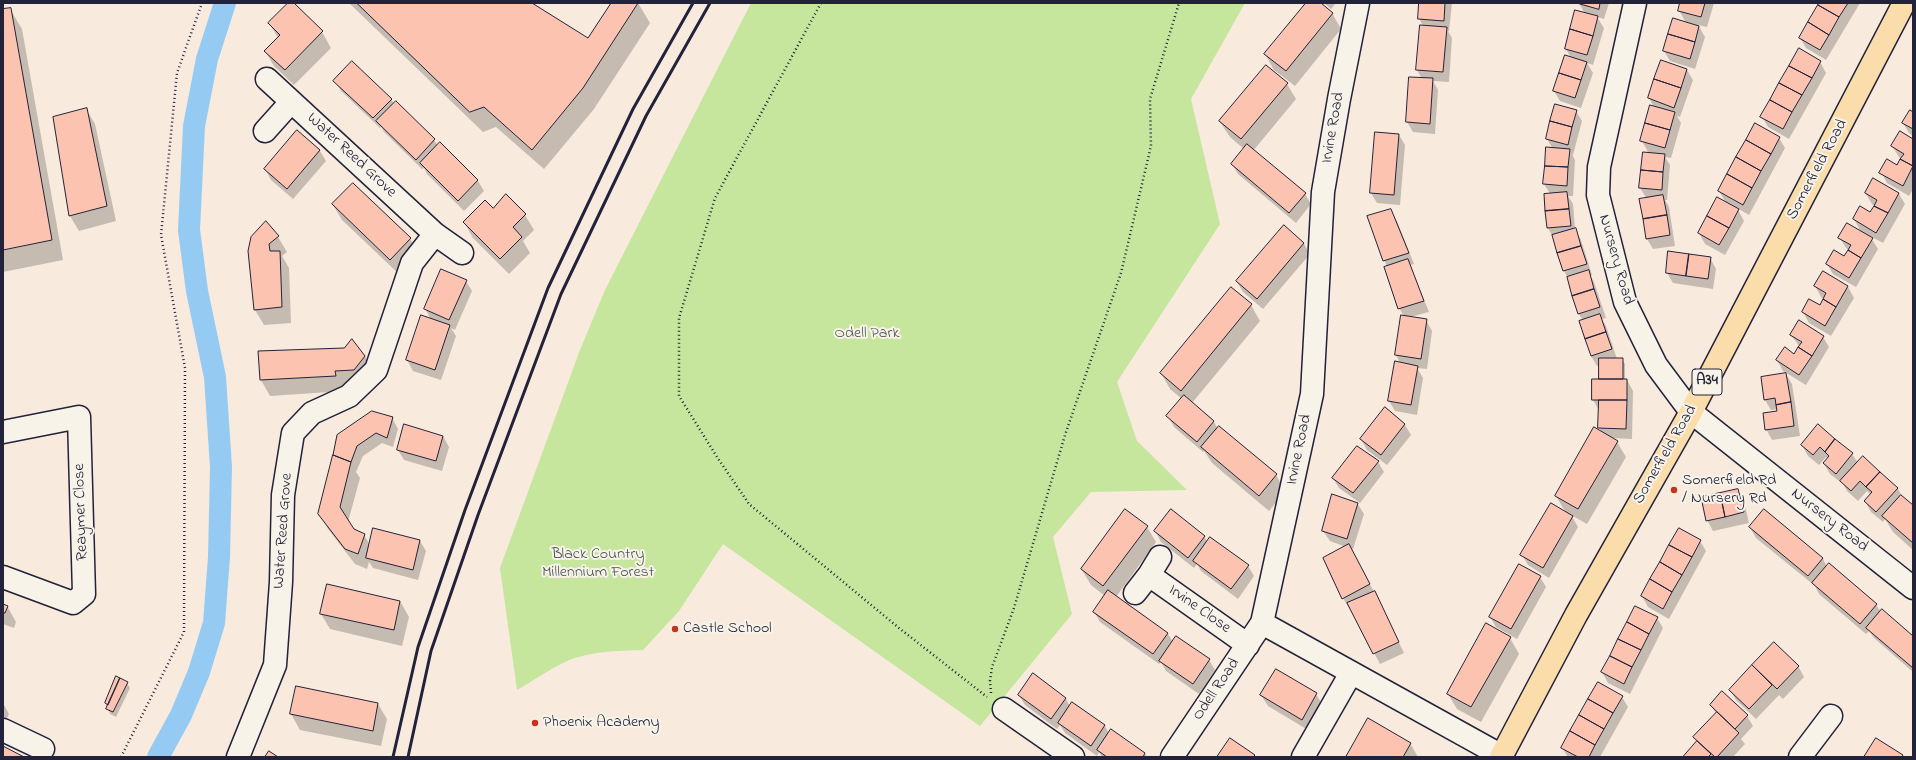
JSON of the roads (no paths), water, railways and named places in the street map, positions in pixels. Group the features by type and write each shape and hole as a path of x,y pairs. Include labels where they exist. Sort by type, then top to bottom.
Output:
{"highway":[{"name":"Somerfield Road","path":"1501,756 1576,615 1691,412 1904,3"}],"street":[{"name":"Irvine Road","path":"1262,624 1312,394 1322,192 1338,99 1358,3"},
{"name":"Nursery Road","path":"1635,3 1599,166 1598,195 1625,302 1656,365 1691,412 1913,588"},
{"name":"Water Reed Grove","path":"267,79 435,234 462,253"},
{"path":"265,131 291,102"},
{"name":"Water Reed Grove","path":"238,757 275,664 281,582 283,496 293,433 312,413 349,396 376,370 412,263 435,234"},
{"name":"Reaymer Close","path":"3,432 79,417 84,594 73,603 3,577"},
{"name":"Irvine Close","path":"1135,593 1155,566 1248,645"},
{"name":"Odell Road","path":"1172,757 1262,624"},
{"path":"1262,624 1501,756"},
{"path":"1303,757 1351,673"},
{"path":"996,702 1073,757"},
{"path":"1800,757 1806,746 1830,716"},
{"path":"3,730 43,749"}],"waterway":[{"path":"158,757 181,715 199,672 214,623 219,557 221,467 215,377 197,291 189,230 194,126 207,59 225,3"}],"railway":[{"path":"393,757 418,647 465,510 548,288 633,109 693,3"},
{"path":"408,757 431,651 478,515 561,294 646,116 710,3"}],"place":[{"name":"Somerfield Rd / Nursery Rd","path":"1674,490"},
{"name":"Castle School","path":"675,629"},
{"name":"Phoenix Academy","path":"535,723"}],"park label":[{"name":"Odell Park","path":"867,334"},
{"name":"Black Country Millennium Forest","path":"598,564"}]}
